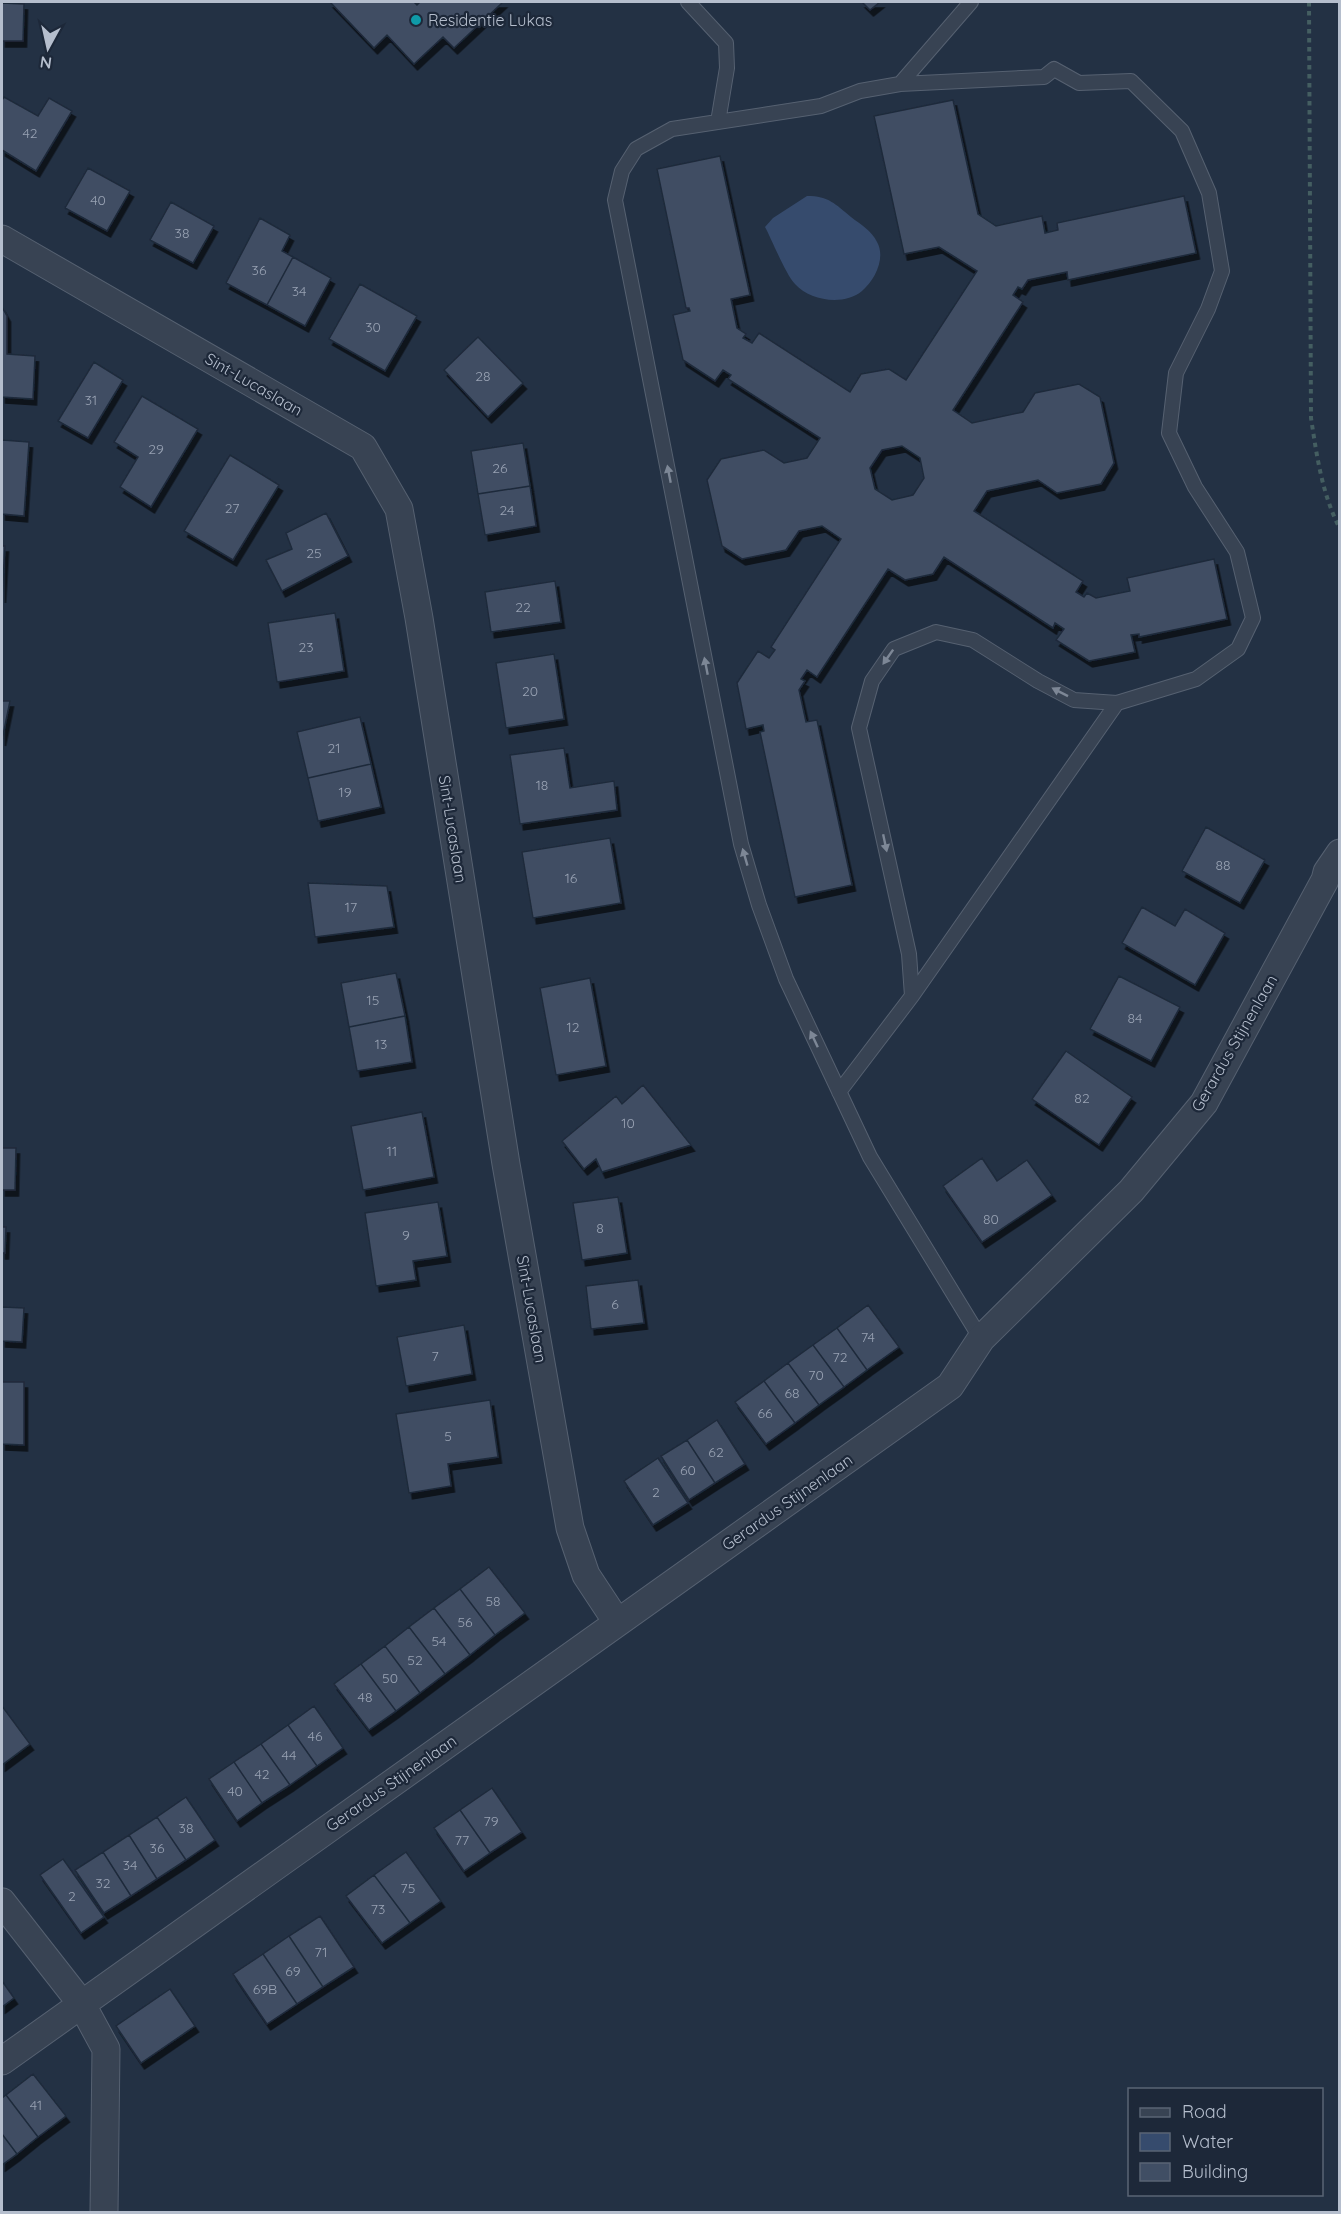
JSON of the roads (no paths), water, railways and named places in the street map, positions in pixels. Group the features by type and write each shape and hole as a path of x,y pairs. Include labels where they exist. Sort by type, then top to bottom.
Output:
{"street":[{"name":"Sint-Lucaslaan","path":"2,239 363,447 399,510 421,630 506,1164 570,1528 586,1575 617,1622"},
{"name":"Gerardus Stijnenlaan","path":"2,2061 950,1386 981,1339 1131,1191 1204,1103 1325,880 1327,872 1340,853"},
{"path":"2,1902 81,2003 106,2049 104,2212"}],"lane":[{"path":"688,2 726,43 727,68 718,122"},
{"path":"900,84 971,2"},
{"path":"912,996 909,954 859,728 872,681 894,649 936,632 973,640 1038,681 1074,700 1116,703 1196,679 1238,649 1252,618 1237,552 1195,487 1169,433 1176,373 1209,309 1222,271 1209,193 1182,131 1131,81 1079,83 1054,69 1044,77 900,84 860,91 821,106 672,129 636,148 622,171 615,200 741,844 759,905 786,980 870,1158 981,1339"},
{"path":"838,1092 912,996 1116,703"}],"water":[{"path":"807,196 821,197 836,205 869,231 877,242 880,255 878,268 867,286 855,296 827,300 801,290 779,257 765,227 773,218"}],"place":[{"name":"Residentie Lukas","path":"416,20"}]}
